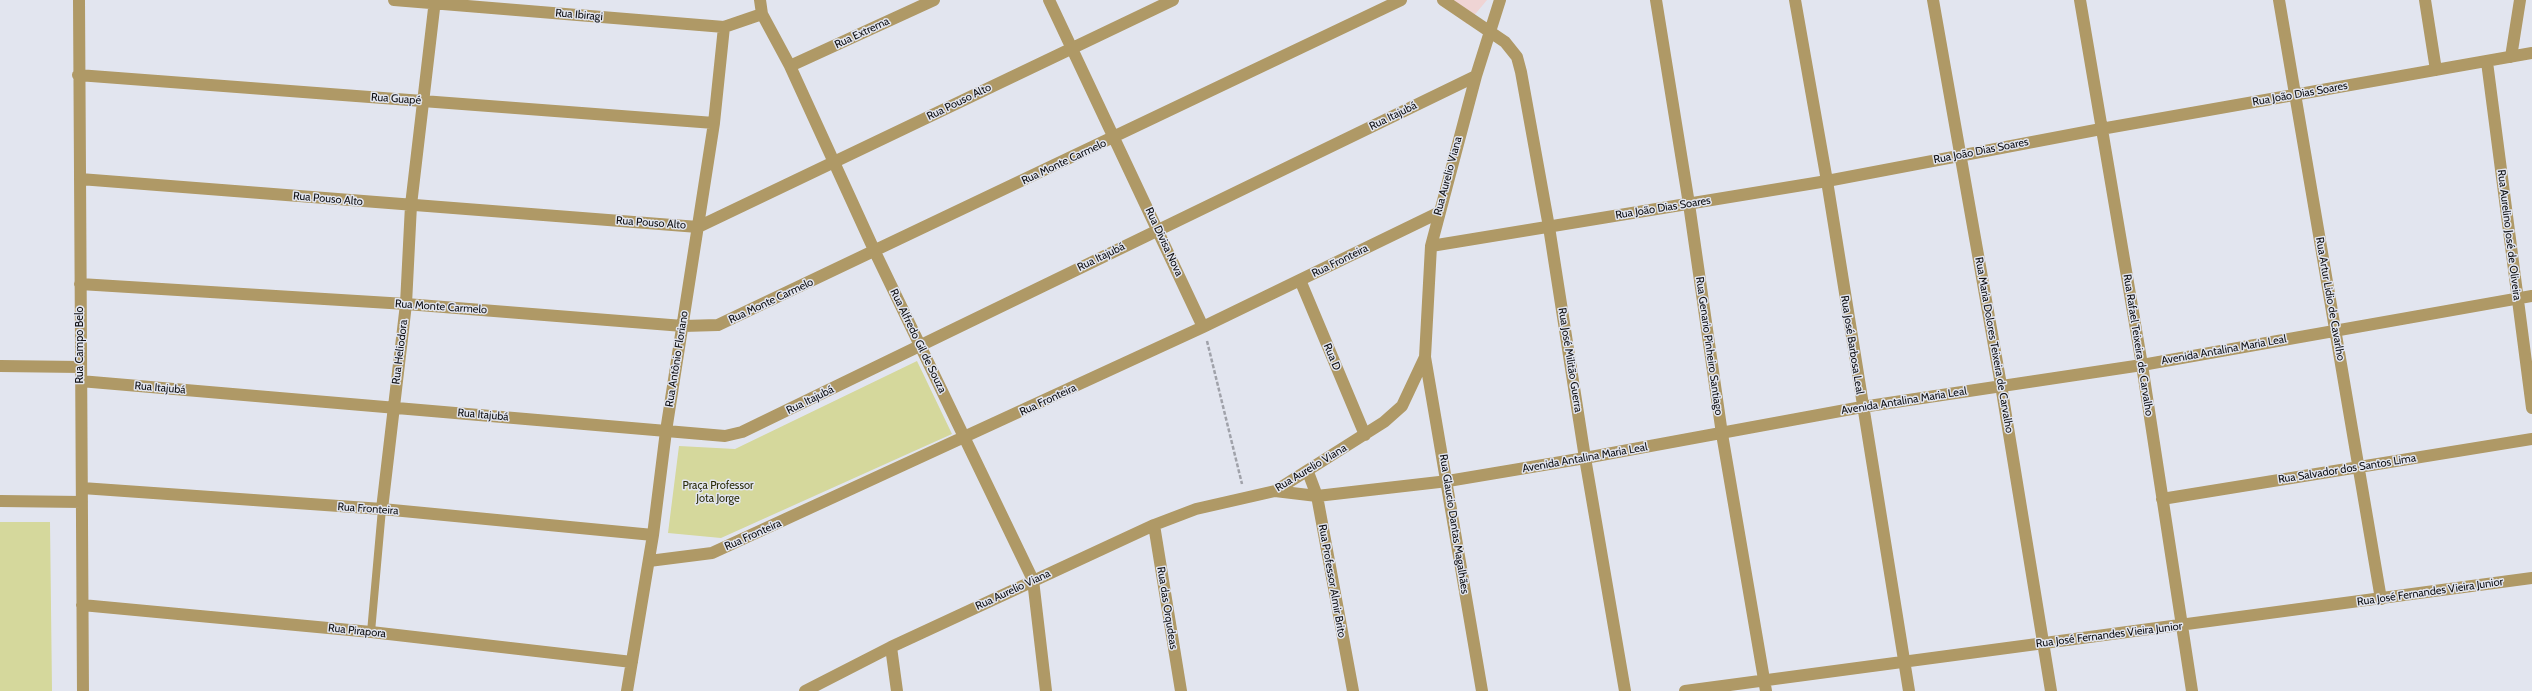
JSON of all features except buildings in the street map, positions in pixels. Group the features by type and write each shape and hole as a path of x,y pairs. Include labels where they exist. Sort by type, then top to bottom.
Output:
{"street":[{"name":"Rua Campo Belo","path":"79,0 78,75 83,691"},
{"name":"Rua Ibiragi","path":"394,0 435,2 724,27 762,14"},
{"name":"Rua Alfredo Gil de Souza","path":"760,0 762,14 790,66 875,252 1033,580 1046,691"},
{"name":"Rua Extrema","path":"790,66 934,0"},
{"name":"Rua Divisa Nova","path":"1050,0 1204,327"},
{"name":"Rua Pouso Alto","path":"80,179 698,227 1173,0"},
{"name":"Rua Monte Carmelo","path":"80,284 406,304 683,326 718,325 732,320 875,252 1401,0"},
{"name":"Rua José Militão Guerra","path":"1443,0 1511,47 1519,64 1549,227 1585,458 1625,691"},
{"name":"Rua Aurelio Viana","path":"805,691 891,647 1154,525 1196,509 1246,496 1275,491 1308,472 1384,422 1402,406 1425,357 1431,246 1438,213 1476,76 1494,34 1500,0"},
{"name":"Rua Genario Pinheiro Santiago","path":"1656,0 1689,204 1722,434 1765,685"},
{"name":"Rua José Barbosa Leal","path":"1795,0 1827,181 1862,407 1909,691"},
{"name":"Rua Maria Dolores Teixeira de Carvalho","path":"1933,0 1959,155 2001,385 2045,643 2051,691"},
{"name":"Rua Rafael Teixeira de Carvalho","path":"2080,0 2142,365 2192,691"},
{"name":"Rua Artur Lidio de Cavarlho","path":"2279,0 2381,599"},
{"path":"2425,0 2436,70"},
{"path":"2511,57 2520,0"},
{"name":"Rua Heliodora","path":"382,509 406,304 411,205 435,2"},
{"name":"Rua Antônio Floriano","path":"628,691 653,535 666,431 714,123 724,27"},
{"name":"Rua João Dias Soares","path":"1431,246 1827,181 2101,129 2488,62 2532,53"},
{"name":"Rua Aurelino José de Oliveira","path":"2488,62 2532,408"},
{"name":"Rua Guapé","path":"78,75 714,123"},
{"name":"Rua Itajubá","path":"80,382 394,407 725,436 742,432 1476,76"},
{"name":"Rua Fronteira","path":"649,561 712,553 1204,327 1438,213"},
{"name":"Rua D","path":"1300,280 1364,435"},
{"name":"Avenida Antalina Maria Leal","path":"1275,491 1316,496 1448,480 1722,434 1862,407 2142,365 2532,296"},
{"name":"Rua Glaucio Dantas Magalhães","path":"1425,357 1448,480 1482,691"},
{"path":"0,366 80,367"},
{"name":"Rua Salvador dos Santos Lima","path":"2162,499 2532,439"},
{"name":"Rua Professor Almir Brito","path":"1308,472 1316,496 1353,691"},
{"name":"Rua Fronteira","path":"82,488 382,509 653,535"},
{"path":"0,501 82,502"},
{"name":"Rua das Orqudeas","path":"1154,525 1181,691"},
{"name":"Rua José Fernandes Vieira Junior","path":"1685,691 1765,685 1904,660 2183,625 2532,578"},
{"name":"Rua Pirapora","path":"82,605 371,632 632,662"},
{"path":"891,647 897,691"}],"lane":[{"name":"Rua Heliodora","path":"371,632 382,509"}],"path":[{"path":"1204,327 1246,496"}],"shaded area":[{"path":"1436,0 1487,0 1467,24"}],"green space":[{"name":"Praça Professor Jota Jorge","path":"917,361 952,434 721,538 668,533 679,446 735,449"},
{"path":"0,522 50,522 52,691 0,691"}]}
